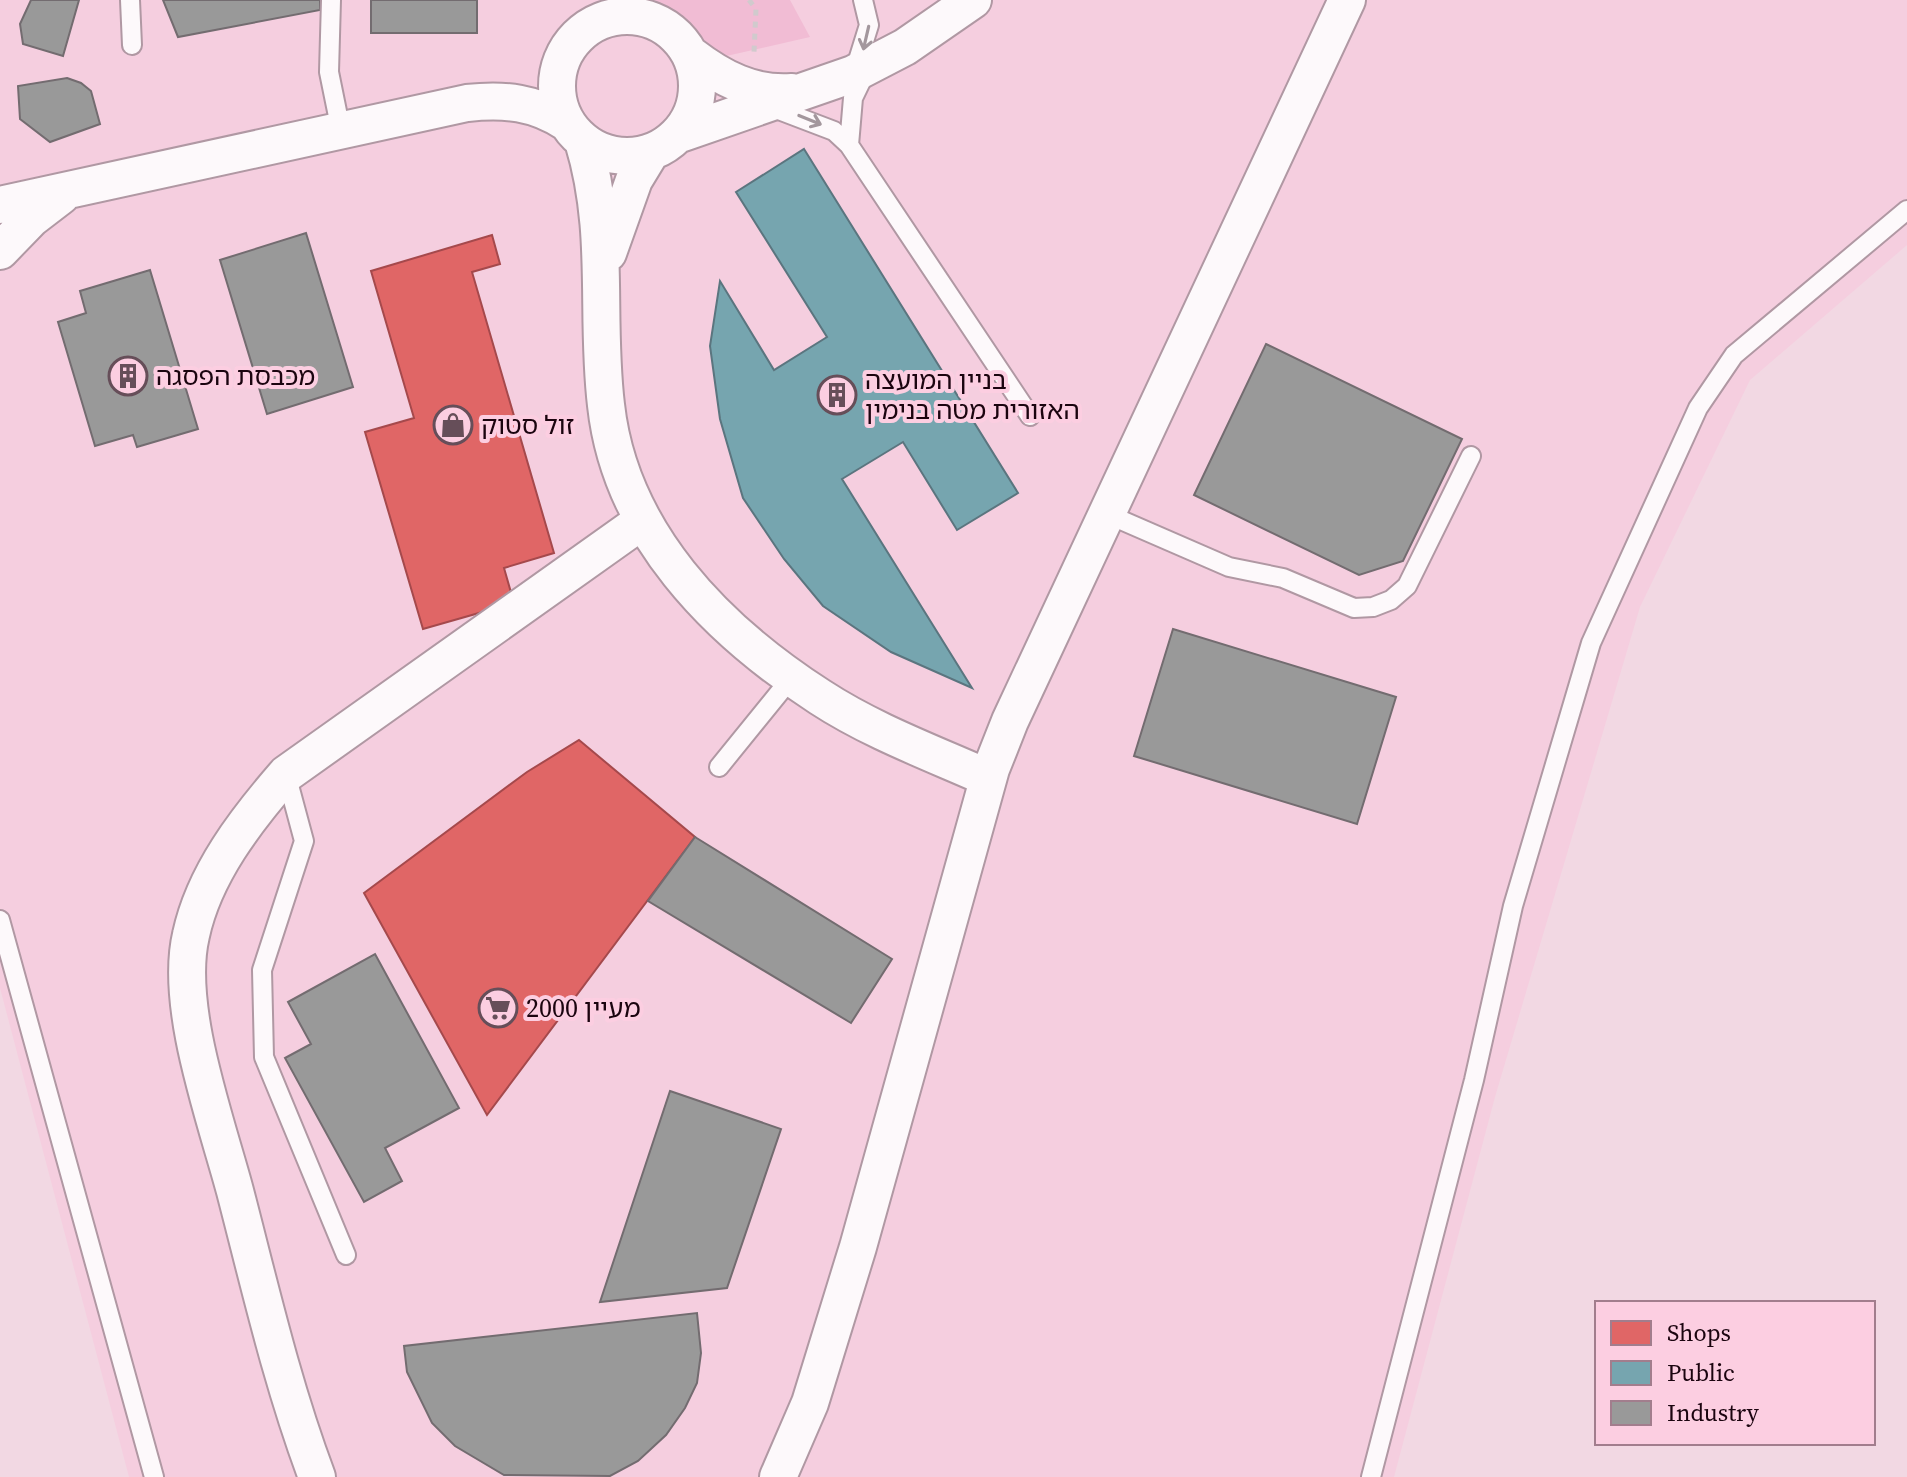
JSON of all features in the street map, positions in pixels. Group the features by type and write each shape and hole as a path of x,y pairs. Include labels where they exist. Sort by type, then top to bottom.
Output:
{"street":[{"path":"593,0 557,77 558,101 575,132 594,187 604,279 606,404 623,482 642,521 700,598 740,637 792,677 820,697 874,727 988,778"},
{"path":"467,103 515,102 544,108 604,153 627,156 664,144 757,96 810,90 860,70 905,47 973,0"},
{"path":"778,1477 810,1403 858,1247 988,778 1010,721 1347,0"},
{"path":"0,205 467,103 531,76 595,23 616,16 639,16 651,12 678,37 691,55 712,71 757,96"},
{"path":"604,279 620,213 634,180 690,118 696,97 697,76 691,55"},
{"path":"0,251 31,219 66,192"},
{"path":"317,1477 294,1415 195,1040 188,975 191,935 210,884 245,821 286,774 642,521"}],"lane":[{"path":"130,0 132,45"},
{"path":"331,0 329,72 341,131"},
{"path":"849,145 853,98 869,25 863,0"},
{"path":"757,96 834,131 849,145 1030,416"},
{"path":"1371,1477 1474,1080 1513,906 1591,643 1698,408 1734,355 1907,210"},
{"path":"1107,514 1229,567 1283,578 1354,608 1373,607 1391,600 1407,586 1471,456"},
{"path":"719,767 792,677"},
{"path":"286,774 304,841 262,970 264,1057 346,1255"},
{"path":"0,920 154,1477"}],"path":[{"path":"749,0 756,9 757,96"}],"shaded area":[{"path":"0,0 1907,0 1907,245 1750,380 1640,607 1495,1097 1394,1477 129,1477 0,988"},
{"path":"651,0 790,0 810,37 713,59"}],"building: Shops":[{"name":"זול סטוק","path":"492,235 500,264 472,272 554,553 504,568 514,603 423,629 365,432 414,418 371,271"},
{"name":"מעיין 2000","path":"579,740 695,837 487,1115 364,893 527,772"}],"building: Public":[{"name":"בניין המועצה האזורית מטה בנימין","path":"804,149 1018,493 957,530 903,442 842,479 972,688 891,652 823,606 784,559 743,498 720,419 710,346 720,281 774,370 827,337 736,192"}],"building: Industry":[{"path":"31,0 79,0 63,56 23,44 20,24"},
{"path":"163,0 320,0 320,10 178,37"},
{"path":"371,0 477,0 477,33 371,33"},
{"path":"67,78 91,91 100,124 50,142 20,119 18,86"},
{"path":"306,233 353,387 267,414 220,260"},
{"name":"מכבסת הפסגה","path":"150,270 198,429 137,447 133,435 95,446 58,322 86,313 80,291"},
{"path":"1266,344 1462,439 1403,561 1359,575 1194,495"},
{"path":"1173,629 1396,697 1357,824 1134,756"},
{"path":"695,837 892,959 851,1023 648,901"},
{"path":"375,954 459,1108 385,1148 402,1181 364,1202 285,1058 311,1044 288,1002"},
{"path":"670,1091 781,1129 727,1288 600,1302"},
{"path":"697,1313 701,1353 697,1383 685,1408 666,1435 638,1461 610,1476 504,1475 455,1446 432,1423 407,1372 404,1346"}],"place":[{"name":"מכבסת הפסגה","path":"128,376"},
{"name":"בניין המועצה האזורית מטה בנימין","path":"837,395"},
{"name":"זול סטוק","path":"453,425"},
{"name":"מעיין 2000","path":"498,1008"}]}
